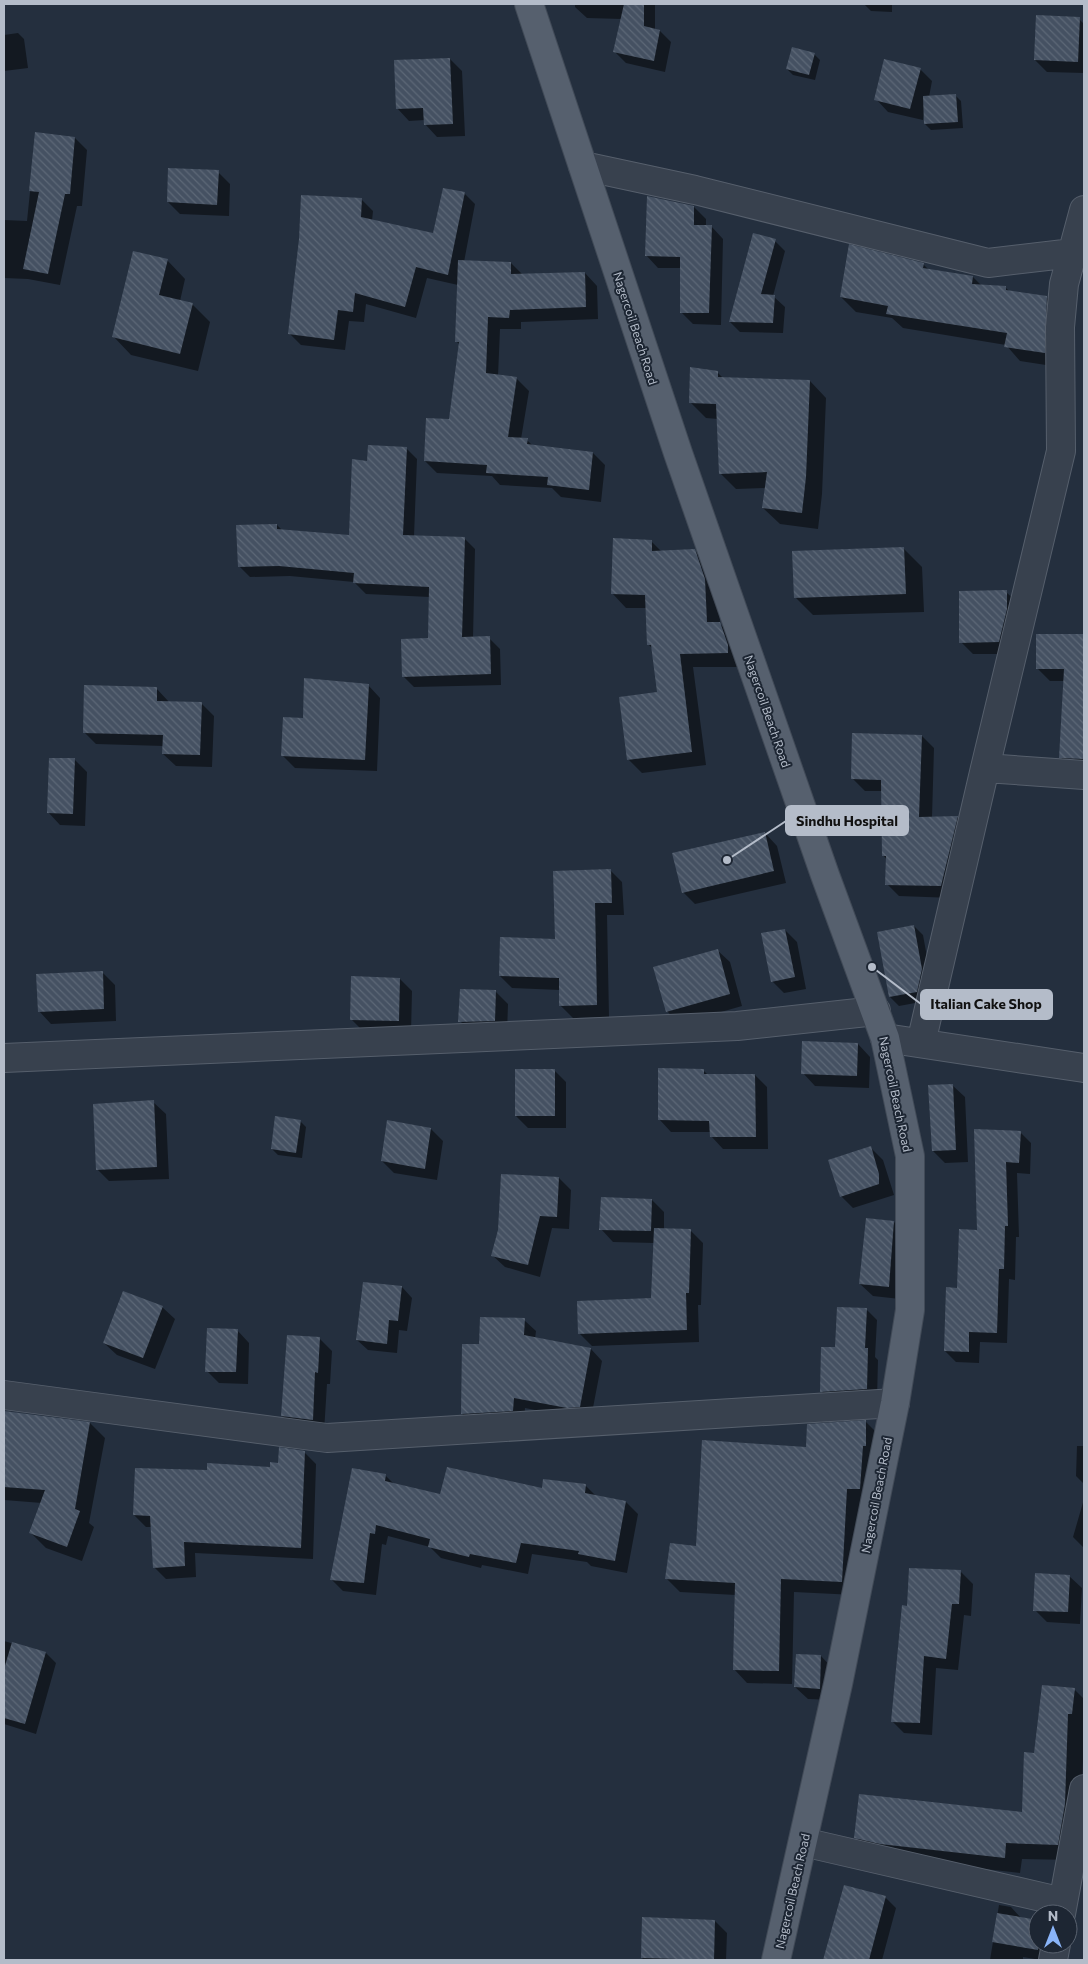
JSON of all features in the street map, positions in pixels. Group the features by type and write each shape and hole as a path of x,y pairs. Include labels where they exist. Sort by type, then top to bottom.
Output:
{"main road":[{"name":"Nagercoil Beach Road","path":"529,4 678,453 825,875 886,1038 910,1156 910,1310 895,1403 803,1842 776,1960"}],"street":[{"path":"583,166 695,190 988,263 1073,253"},
{"path":"921,1043 1061,451 1060,327 1064,284 1084,210"},
{"path":"985,768 1084,775"},
{"path":"4,1058 737,1026 876,1011"},
{"path":"886,1038 1084,1068"},
{"path":"4,1395 327,1438 895,1403"},
{"path":"1063,1904 1077,1866 1084,1789"},
{"path":"803,1842 1046,1904"}],"building":[{"path":"624,4 644,4 644,26 660,30 654,61 613,52"},
{"path":"1036,15 1080,17 1078,62 1034,60"},
{"path":"792,47 815,53 809,75 786,69"},
{"path":"450,58 453,124 424,125 423,108 396,109 394,60"},
{"path":"884,59 921,68 910,109 874,100"},
{"path":"956,94 958,122 924,124 923,96"},
{"path":"35,132 75,137 70,194 65,194 48,274 23,269 39,192 29,191"},
{"path":"168,168 219,170 217,205 167,202"},
{"path":"443,188 465,192 448,275 416,267 405,307 355,293 353,312 338,310 334,340 288,334 299,239 301,195 362,198 361,217 433,233"},
{"path":"647,196 694,206 694,225 712,225 709,313 680,313 680,257 645,256"},
{"path":"753,233 776,239 761,294 775,295 773,323 729,322"},
{"path":"849,244 924,263 923,268 973,276 972,284 1006,286 1006,290 1047,296 1045,353 1004,347 1007,333 886,314 888,306 840,297"},
{"path":"133,251 168,259 159,295 193,303 180,354 112,337"},
{"path":"458,260 511,262 511,274 585,272 586,307 510,310 509,318 488,317 486,373 517,377 508,437 528,438 527,444 593,452 589,490 547,485 548,477 486,473 487,465 424,461 426,418 449,419 459,342 455,342"},
{"path":"690,367 718,371 718,377 810,380 806,477 802,513 762,508 767,472 719,474 716,404 689,403"},
{"path":"368,445 407,447 403,535 465,537 462,637 490,636 491,674 402,677 401,639 428,638 429,587 353,583 354,573 279,566 238,567 236,525 277,524 277,529 349,535 352,459 367,461"},
{"path":"613,538 652,540 652,551 695,549 705,579 707,622 720,622 728,645 728,653 680,654 692,752 627,760 619,697 657,692 651,645 647,645 645,595 611,594"},
{"path":"904,547 906,594 794,598 792,551"},
{"path":"1007,590 1007,609 999,642 959,643 959,591"},
{"path":"1036,634 1084,634 1084,759 1059,758 1064,669 1036,669"},
{"path":"304,678 369,684 365,760 281,756 283,717 303,718"},
{"path":"84,685 157,687 157,701 202,702 200,755 162,754 163,735 83,733"},
{"path":"852,733 922,735 919,817 958,816 941,886 885,885 886,856 882,856 881,780 851,779"},
{"path":"49,758 75,758 73,814 47,813"},
{"path":"765,832 774,871 682,893 672,853"},
{"path":"611,869 612,903 595,903 597,1005 559,1006 559,978 499,976 500,937 555,939 553,871"},
{"path":"914,925 922,969 917,992 889,997 877,932"},
{"path":"785,929 795,977 771,982 761,933"},
{"path":"718,949 730,994 666,1012 653,967"},
{"path":"103,971 104,1009 38,1012 36,974"},
{"path":"351,976 400,978 399,1021 350,1020"},
{"path":"460,989 496,990 495,1021 458,1022"},
{"path":"802,1041 858,1043 857,1076 801,1074"},
{"path":"658,1068 704,1069 704,1074 755,1074 756,1137 710,1137 709,1121 658,1120"},
{"path":"515,1069 555,1069 555,1116 515,1116"},
{"path":"953,1084 956,1150 932,1151 928,1085"},
{"path":"154,1100 157,1167 96,1170 93,1104"},
{"path":"275,1116 301,1120 296,1153 271,1149"},
{"path":"387,1120 431,1128 425,1169 381,1161"},
{"path":"974,1129 1021,1131 1019,1163 1006,1162 1008,1226 1005,1226 1004,1269 999,1269 997,1333 969,1332 969,1352 944,1351 946,1287 957,1288 959,1229 977,1230"},
{"path":"871,1146 879,1174 879,1184 840,1197 828,1160"},
{"path":"501,1174 559,1177 557,1217 540,1216 528,1265 491,1256 498,1230"},
{"path":"601,1197 652,1199 651,1231 599,1230"},
{"path":"866,1218 894,1221 889,1287 859,1284"},
{"path":"654,1228 691,1229 689,1293 686,1293 687,1330 578,1334 577,1301 651,1298"},
{"path":"363,1282 402,1286 398,1321 389,1320 387,1344 356,1340"},
{"path":"123,1291 163,1306 143,1358 103,1343"},
{"path":"837,1307 867,1308 865,1348 868,1348 867,1389 820,1392 821,1347 835,1347"},
{"path":"480,1317 525,1318 524,1335 591,1348 580,1407 567,1408 514,1398 513,1411 461,1414 462,1344 479,1344"},
{"path":"207,1328 238,1329 236,1372 205,1372"},
{"path":"287,1335 320,1337 318,1373 315,1372 313,1420 281,1416"},
{"path":"4,1411 90,1422 75,1509 80,1511 67,1547 29,1533 45,1490 4,1487"},
{"path":"866,1420 866,1446 863,1446 860,1489 847,1489 842,1582 781,1579 779,1671 733,1670 735,1583 665,1579 670,1543 696,1546 702,1440 806,1447 807,1424"},
{"path":"279,1447 305,1451 301,1548 184,1542 185,1566 153,1568 150,1516 133,1515 135,1468 207,1470 207,1463 270,1467 270,1462 278,1463"},
{"path":"447,1467 542,1488 543,1479 586,1484 585,1493 626,1501 615,1561 578,1554 579,1551 521,1543 516,1563 470,1554 469,1557 428,1547 430,1539 376,1525 375,1534 370,1533 364,1583 330,1580 352,1468 386,1474 385,1481 440,1494"},
{"path":"909,1568 961,1570 959,1604 952,1604 946,1659 924,1656 920,1723 891,1722 902,1605 907,1606"},
{"path":"1035,1573 1070,1575 1068,1612 1033,1611"},
{"path":"12,1642 46,1652 25,1724 4,1718 4,1669"},
{"path":"796,1654 821,1655 820,1689 794,1687"},
{"path":"1042,1685 1075,1688 1072,1714 1068,1714 1065,1804 1058,1845 1006,1843 1005,1858 880,1844 854,1838 859,1794 1022,1812 1024,1752 1034,1753"},
{"path":"844,1885 886,1896 869,1960 823,1960"},
{"path":"997,1913 1028,1918 1028,1948 992,1942"},
{"path":"642,1917 715,1920 714,1960 641,1958"}],"place":[{"name":"Sindhu Hospital","path":"727,860"},
{"name":"Italian Cake Shop","path":"872,967"}]}
